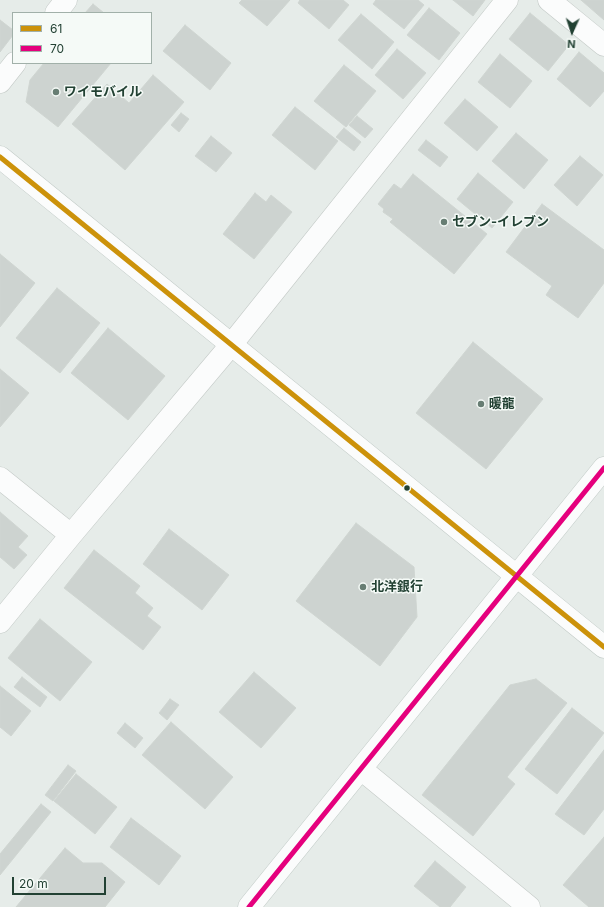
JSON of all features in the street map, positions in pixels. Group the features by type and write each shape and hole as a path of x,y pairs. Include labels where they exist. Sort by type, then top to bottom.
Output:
{"street":[{"path":"57,12 66,0"},
{"path":"0,622 231,345 507,0"},
{"path":"549,0 604,45"},
{"path":"0,82 14,64"},
{"path":"0,157 604,647"},
{"path":"249,907 604,468"},
{"path":"0,478 71,535"},
{"path":"361,768 529,907"}],"building":[{"path":"242,0 290,0 267,26 239,3"},
{"path":"300,0 343,0 349,5 329,29 298,3"},
{"path":"376,0 418,0 424,5 404,29 373,4"},
{"path":"453,0 485,0 473,16"},
{"path":"581,0 604,0 604,20"},
{"path":"93,4 103,12 86,12"},
{"path":"429,8 460,33 439,60 407,35"},
{"path":"530,13 569,45 548,71 509,39"},
{"path":"361,14 394,42 372,69 338,40"},
{"path":"0,20 12,29 12,36 0,52"},
{"path":"185,25 231,63 210,90 163,51"},
{"path":"397,49 426,73 403,99 375,75"},
{"path":"579,52 604,73 604,91 590,107 557,79"},
{"path":"500,54 532,81 510,108 478,82"},
{"path":"43,64 110,64 58,127 26,102 30,80"},
{"path":"344,65 376,91 346,127 314,101"},
{"path":"153,75 184,102 125,170 72,124 107,84 129,103"},
{"path":"465,99 498,127 477,151 444,123"},
{"path":"295,107 338,141 315,170 272,135"},
{"path":"181,113 189,119 179,132 171,125"},
{"path":"357,116 373,129 365,138 349,125"},
{"path":"344,128 361,142 354,151 336,137"},
{"path":"516,133 548,160 524,189 492,161"},
{"path":"211,136 232,153 216,172 195,156"},
{"path":"426,140 448,157 440,167 418,150"},
{"path":"580,156 603,175 577,206 554,185"},
{"path":"478,173 513,202 492,228 457,199"},
{"path":"413,174 487,234 454,274 390,222 393,219 383,212 384,209 378,204 394,184 401,189"},
{"path":"255,193 266,202 271,195 292,212 254,259 223,234"},
{"path":"542,204 604,250 604,283 578,318 546,295 552,286 506,252"},
{"path":"0,254 35,283 0,327"},
{"path":"57,288 100,323 60,373 16,338"},
{"path":"108,328 165,376 128,420 71,373"},
{"path":"473,342 543,399 486,469 416,413"},
{"path":"0,369 29,393 0,427"},
{"path":"0,512 28,536 18,547 27,555 14,569 0,557"},
{"path":"356,523 414,567 417,617 380,666 296,601"},
{"path":"169,529 229,575 202,610 143,564"},
{"path":"94,550 140,586 135,593 153,608 147,616 161,627 143,650 64,588"},
{"path":"40,619 92,662 60,701 8,658"},
{"path":"254,672 296,708 261,748 219,712"},
{"path":"22,677 47,697 40,707 14,687"},
{"path":"536,679 567,703 507,777 515,784 473,836 422,795 510,685"},
{"path":"0,686 31,711 11,736 0,727"},
{"path":"170,699 179,705 167,720 159,713"},
{"path":"572,708 604,733 557,794 525,769"},
{"path":"171,722 233,777 205,809 142,755"},
{"path":"125,723 143,738 135,748 117,733"},
{"path":"604,750 604,809 584,835 555,814"},
{"path":"68,765 76,771 53,801 45,795"},
{"path":"76,774 117,807 95,834 54,801"},
{"path":"41,804 51,812 0,875 0,854"},
{"path":"131,818 181,856 159,885 110,847"},
{"path":"604,837 604,907 589,907 563,885"},
{"path":"65,848 83,863 102,863 125,882 105,907 16,907"},
{"path":"435,861 466,887 450,907 440,907 414,886"}],"transit line":[{"name":"61","path":"0,157 604,647"},
{"name":"70","path":"249,907 604,468"}],"place":[{"name":"ワイモバイル","path":"56,92"},
{"name":"セブン-イレブン","path":"444,222"},
{"name":"暖龍","path":"481,404"},
{"name":"北洋銀行","path":"363,587"}]}
